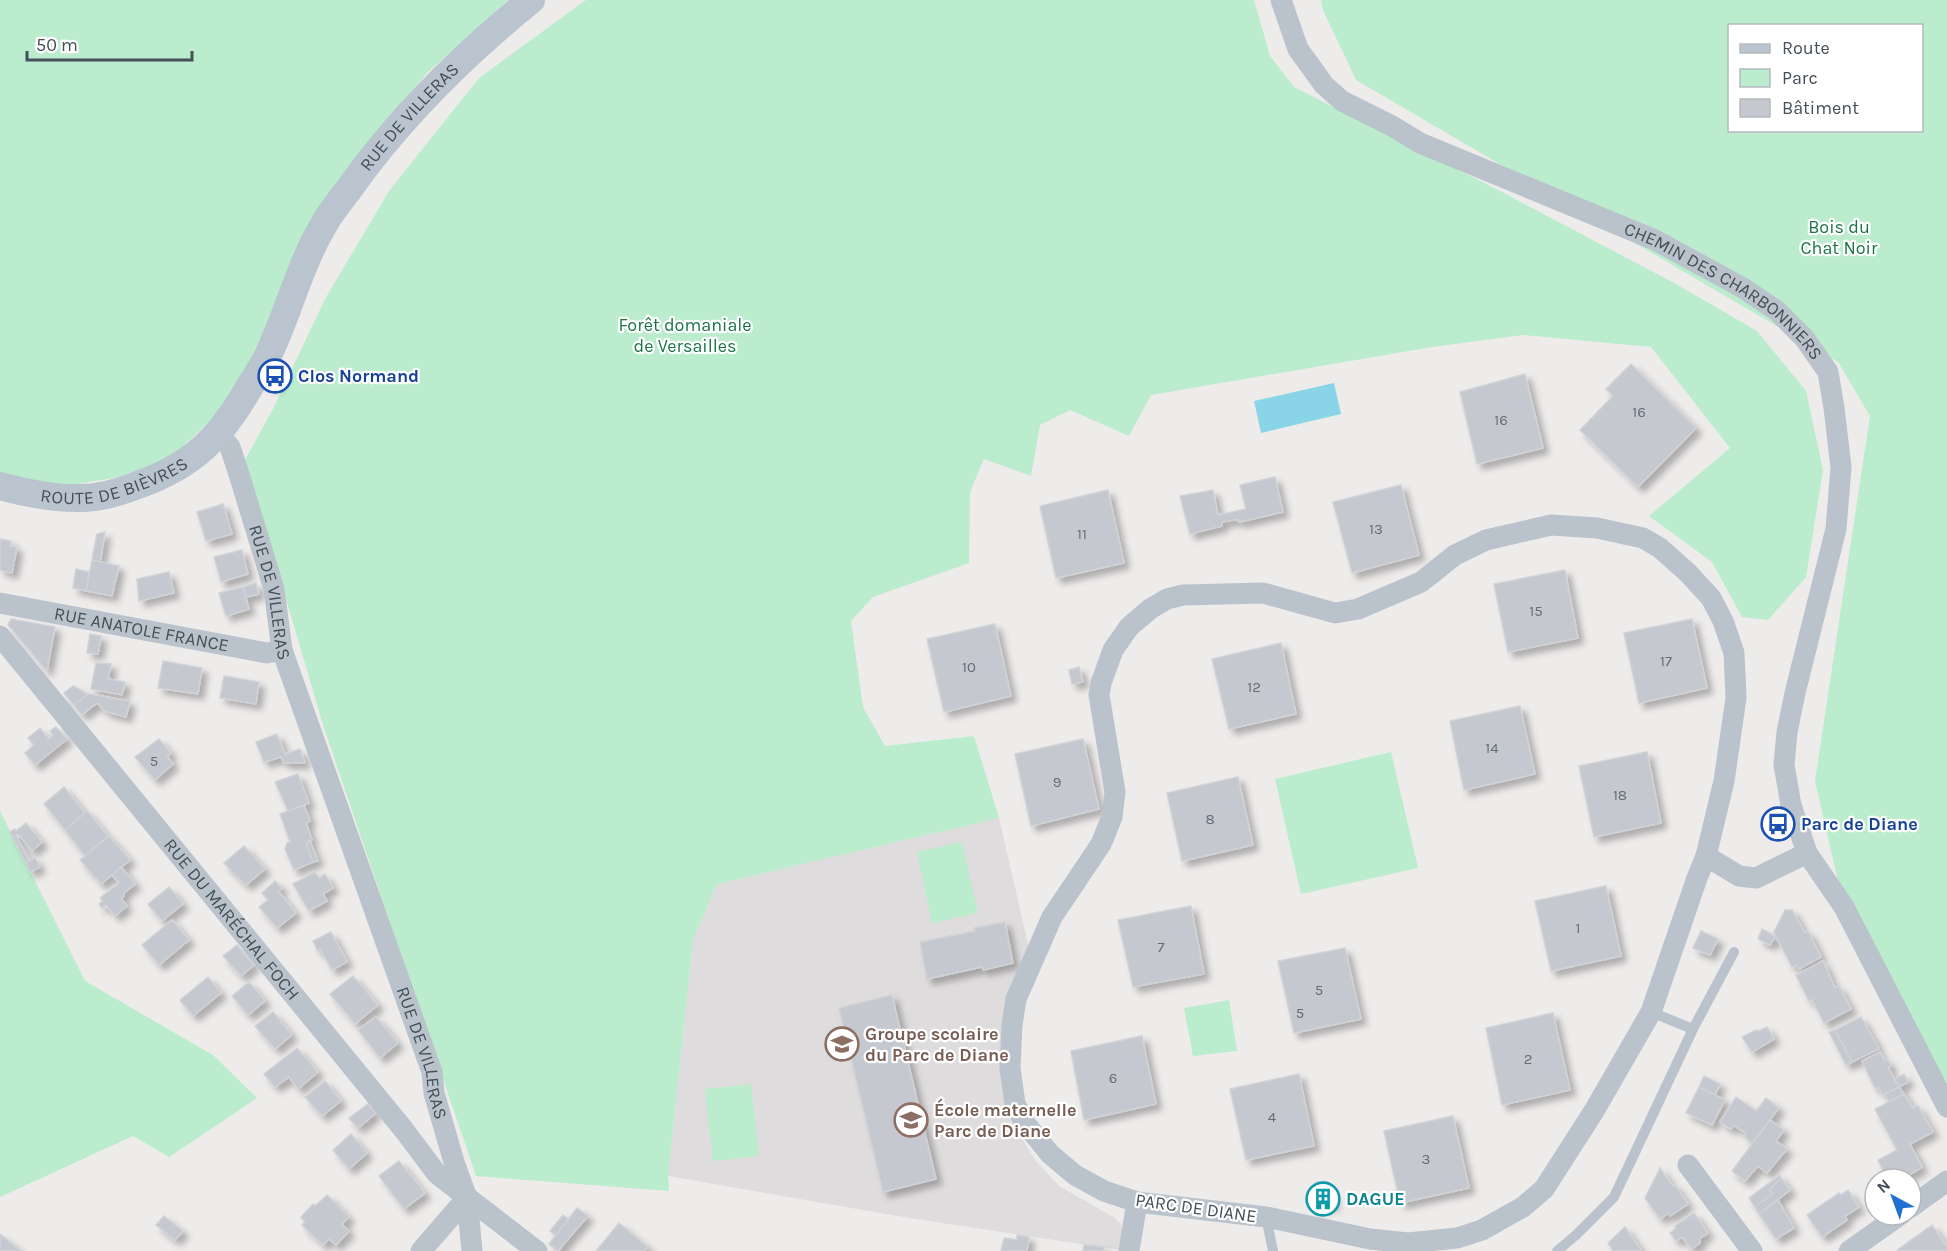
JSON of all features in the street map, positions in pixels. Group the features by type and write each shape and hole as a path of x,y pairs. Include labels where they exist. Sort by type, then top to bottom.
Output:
{"street":[{"name":"RUE DE VILLERAS","path":"472,1251 467,1198 445,1168 432,1072 282,650 274,589 230,447 219,434 238,408 270,352 293,290 323,225 368,163 425,95 486,36 531,0"},
{"name":"CHEMIN DES CHARBONNIERS","path":"1281,0 1298,49 1324,85 1342,101 1420,143 1655,240 1743,288 1777,311 1805,339 1828,372 1841,467 1836,529 1795,693 1787,732 1784,765 1791,805 1808,853 1844,907 1947,1107"},
{"name":"ROUTE DE BIÈVRES","path":"0,486 50,496 82,498 116,493 160,477 198,454 219,434"},
{"name":"PARC DE DIANE","path":"1551,525 1597,528 1643,538 1660,548 1711,598 1723,621 1734,653 1736,698 1724,781 1706,856 1651,1012 1594,1111 1544,1189 1512,1212 1458,1245 1370,1239 1266,1217 1137,1202 1104,1191 1075,1175 1050,1154 1025,1123 1015,1104 1010,1068 1012,1025 1016,999 1052,917 1101,844 1112,817 1115,792 1100,706 1101,683 1113,650 1129,627 1150,609 1167,599 1183,595 1263,593 1335,614 1358,609 1422,582 1455,555 1486,540 1551,525"},
{"name":"RUE ANATOLE FRANCE","path":"0,603 267,653 282,650"},
{"name":"RUE DU MARÉCHAL FOCH","path":"0,636 405,1130 445,1168"},
{"path":"1706,856 1739,876 1756,878 1808,853"},
{"path":"1688,1165 1752,1251"},
{"path":"1923,1199 1947,1182"},
{"path":"421,1251 467,1198 537,1251"},
{"path":"1129,1251 1137,1202"},
{"path":"1849,1251 1883,1227"}],"lane":[{"path":"1557,1251 1614,1197 1694,1029 1734,952"},
{"path":"1651,1012 1694,1029"},
{"path":"1266,1217 1273,1251"}],"shaded area":[{"name":"Groupe scolaire du Parc de Diane","path":"999,818 1031,957 1007,1100 1019,1134 1036,1161 1059,1186 1115,1218 1127,1231 1120,1250 909,1218 668,1176 693,940 717,884"}],"green space":[{"path":"0,0 508,0 428,72 368,141 303,236 273,314 235,389 213,418 176,453 137,474 65,486 0,473"},
{"name":"Forêt domaniale de Versailles","path":"586,0 1254,0 1270,56 1294,87 1502,192 1676,284 1757,331 1806,391 1823,470 1806,577 1768,620 1742,617 1712,562 1649,516 1730,448 1651,347 1523,335 1432,347 1151,395 1129,436 1070,410 1040,425 1031,476 984,459 970,492 969,563 873,597 851,621 863,707 885,746 974,736 999,818 717,884 693,940 668,1176 669,1191 476,1176 324,728 245,460 273,409 325,299 389,191 479,78"},
{"name":"Bois du Chat Noir","path":"1321,0 1947,0 1947,1107 1844,907 1815,781 1870,416 1838,362 1356,80 1323,10"},
{"path":"1391,752 1418,868 1301,894 1275,779"},
{"path":"0,811 85,981 213,1055 257,1098 169,1157 133,1136 0,1197"},
{"path":"962,842 978,913 932,923 917,852"},
{"path":"1229,1000 1237,1051 1193,1056 1184,1008"},
{"path":"751,1084 759,1156 713,1161 705,1089"}],"water":[{"path":"1334,383 1341,414 1261,433 1254,401"}],"building":[{"path":"1631,364 1696,428 1638,487 1580,430 1613,396 1606,389"},
{"path":"273,367 282,372 275,387 266,383"},
{"path":"1525,374 1543,448 1477,464 1460,392"},
{"path":"1275,477 1283,512 1239,522 1238,519 1222,522 1222,526 1190,534 1180,496 1213,490 1218,515 1246,509 1240,485"},
{"path":"1401,485 1419,555 1352,573 1333,502"},
{"path":"1108,490 1124,563 1056,578 1040,506"},
{"path":"223,504 232,534 206,541 197,512"},
{"path":"105,532 100,562 92,560 97,534"},
{"path":"0,539 11,541 10,546 17,547 12,573 0,570"},
{"path":"242,550 248,574 221,582 214,557"},
{"path":"92,560 119,566 112,596 86,591"},
{"path":"76,569 89,572 86,591 73,588"},
{"path":"1565,570 1578,638 1508,652 1494,584"},
{"path":"169,572 174,593 139,601 137,579"},
{"path":"256,583 259,594 246,597 243,587"},
{"path":"243,587 249,609 226,616 219,593"},
{"path":"11,619 55,627 47,671 8,625"},
{"path":"1692,619 1707,688 1639,703 1624,633"},
{"path":"995,624 1011,696 944,712 927,639"},
{"path":"90,634 101,636 98,654 87,653"},
{"path":"1281,643 1296,714 1229,729 1212,659"},
{"path":"163,661 202,668 198,694 158,688"},
{"path":"96,663 111,664 108,679 125,682 122,695 91,689"},
{"path":"1079,667 1083,682 1072,684 1069,670"},
{"path":"224,676 259,682 256,704 220,698"},
{"path":"73,686 88,694 74,705 64,693"},
{"path":"88,694 130,701 126,717 105,711 97,703 82,715 74,705"},
{"path":"1520,706 1535,774 1464,790 1450,721"},
{"path":"56,727 67,739 35,765 25,753 34,745 28,738 40,728 49,739 53,735 50,731"},
{"path":"277,734 285,754 300,749 305,763 284,763 281,757 264,762 256,742"},
{"path":"159,739 171,753 167,756 173,764 155,780 135,757"},
{"path":"1083,739 1099,809 1031,826 1015,754"},
{"path":"1647,752 1661,823 1594,837 1579,766"},
{"path":"298,774 309,803 288,811 275,782"},
{"path":"1238,777 1253,845 1182,861 1167,793"},
{"path":"64,787 85,813 65,830 44,804"},
{"path":"304,805 310,821 306,823 312,840 306,843 313,862 294,870 285,849 287,843 290,842 280,814"},
{"path":"87,811 108,836 85,856 65,830"},
{"path":"26,823 42,842 32,851 18,834 13,838 10,832 15,829 16,831"},
{"path":"16,836 29,861 26,863 13,838"},
{"path":"109,836 130,860 101,884 80,860"},
{"path":"310,841 318,861 313,862 306,843"},
{"path":"244,846 265,869 246,885 224,863"},
{"path":"35,858 40,867 30,872 26,863"},
{"path":"121,867 135,884 123,894 121,899 127,906 115,916 106,905 102,908 99,904 103,901 100,898 119,883 112,875"},
{"path":"315,872 319,878 325,874 333,888 323,894 327,901 309,911 293,884"},
{"path":"275,881 282,888 278,891 296,913 277,928 259,907 268,900 262,893"},
{"path":"1606,886 1621,956 1551,971 1535,901"},
{"path":"169,887 183,904 162,921 148,904"},
{"path":"1191,906 1204,974 1133,987 1118,920"},
{"path":"1785,910 1792,910 1805,933 1808,931 1821,957 1799,969 1797,965 1792,967 1774,932"},
{"path":"172,920 189,940 159,965 142,945"},
{"path":"1005,922 1013,963 927,979 920,942 975,931 974,928"},
{"path":"1762,929 1775,936 1770,945 1758,939"},
{"path":"1701,931 1718,939 1710,955 1693,948"},
{"path":"331,932 347,962 332,970 313,941"},
{"path":"237,945 254,965 241,976 223,956"},
{"path":"1345,948 1361,1019 1294,1033 1278,961"},
{"path":"1823,961 1835,988 1839,986 1851,1009 1824,1023 1812,1000 1809,1001 1796,975"},
{"path":"353,976 378,1005 355,1024 330,994"},
{"path":"208,977 221,993 193,1016 180,1000"},
{"path":"249,982 265,1001 248,1015 232,996"},
{"path":"892,995 936,1179 883,1192 839,1008"},
{"path":"273,1012 292,1035 275,1049 255,1026"},
{"path":"1553,1013 1570,1090 1502,1105 1486,1028"},
{"path":"376,1017 398,1043 380,1058 358,1030"},
{"path":"1861,1017 1879,1049 1852,1062 1835,1030"},
{"path":"1767,1027 1774,1039 1752,1052 1742,1037"},
{"path":"1835,1030 1852,1062 1846,1065 1829,1032"},
{"path":"1142,1036 1156,1104 1084,1120 1071,1051"},
{"path":"297,1048 318,1072 298,1089 289,1077 275,1087 264,1074"},
{"path":"1880,1052 1885,1062 1888,1060 1891,1066 1888,1067 1899,1087 1883,1095 1879,1087 1875,1088 1862,1061"},
{"path":"1299,1074 1314,1146 1246,1160 1230,1089"},
{"path":"1904,1074 1908,1082 1899,1087 1894,1079"},
{"path":"1704,1076 1720,1084 1715,1095 1699,1087"},
{"path":"325,1081 341,1101 322,1116 305,1097"},
{"path":"1699,1087 1725,1100 1712,1125 1686,1113"},
{"path":"1899,1087 1904,1094 1889,1101 1884,1094"},
{"path":"1904,1094 1913,1108 1918,1106 1933,1132 1910,1144 1922,1167 1881,1167 1878,1160 1897,1150 1875,1109"},
{"path":"1736,1097 1756,1111 1766,1098 1779,1108 1752,1143 1744,1136 1746,1133 1733,1125 1731,1129 1720,1122"},
{"path":"368,1104 376,1113 358,1128 349,1118"},
{"path":"1453,1116 1469,1188 1400,1203 1384,1131"},
{"path":"1770,1120 1784,1130 1776,1141 1787,1149 1767,1173 1758,1166 1745,1181 1732,1171"},
{"path":"351,1134 367,1153 349,1169 333,1150"},
{"path":"399,1161 425,1193 404,1209 379,1176"},
{"path":"1660,1168 1688,1204 1670,1216 1668,1213 1660,1219 1645,1198"},
{"path":"1780,1175 1781,1178 1769,1190 1772,1194 1755,1207 1749,1198"},
{"path":"1781,1178 1790,1190 1759,1214 1755,1207 1772,1194 1769,1190"},
{"path":"1848,1190 1859,1207 1845,1216 1847,1220 1822,1237 1807,1215 1839,1193 1841,1195"},
{"name":"DAGUE","path":"1330,1191 1334,1204 1315,1208 1312,1195"},
{"path":"327,1195 349,1217 342,1224 349,1231 336,1245 329,1239 323,1245 302,1225 305,1222 301,1217 313,1204 315,1206"},
{"path":"1778,1200 1794,1228 1776,1239 1759,1214"},
{"path":"577,1208 588,1216 558,1251 549,1244"},
{"path":"1694,1213 1708,1233 1700,1238 1700,1243 1691,1249 1682,1237 1676,1241 1670,1233 1676,1228 1675,1226"},
{"path":"563,1215 568,1219 556,1236 550,1231"},
{"path":"164,1216 183,1231 175,1240 156,1225"},
{"path":"619,1223 648,1247 644,1251 596,1251"},
{"path":"1932,1225 1947,1247 1947,1251 1897,1250"},
{"path":"1625,1227 1640,1251 1613,1251 1608,1243"},
{"path":"0,1234 21,1251 0,1251"},
{"path":"1017,1235 1029,1237 1027,1251 1001,1251 1004,1238 1017,1240"},
{"path":"1084,1245 1104,1247 1103,1251 1083,1251"}],"place":[{"name":"Clos Normand","path":"275,376"},
{"name":"Parc de Diane","path":"1778,824"},
{"name":"Groupe scolaire du Parc de Diane","path":"842,1044"},
{"name":"École maternelle Parc de Diane","path":"911,1120"},
{"name":"DAGUE","path":"1323,1199"}]}
